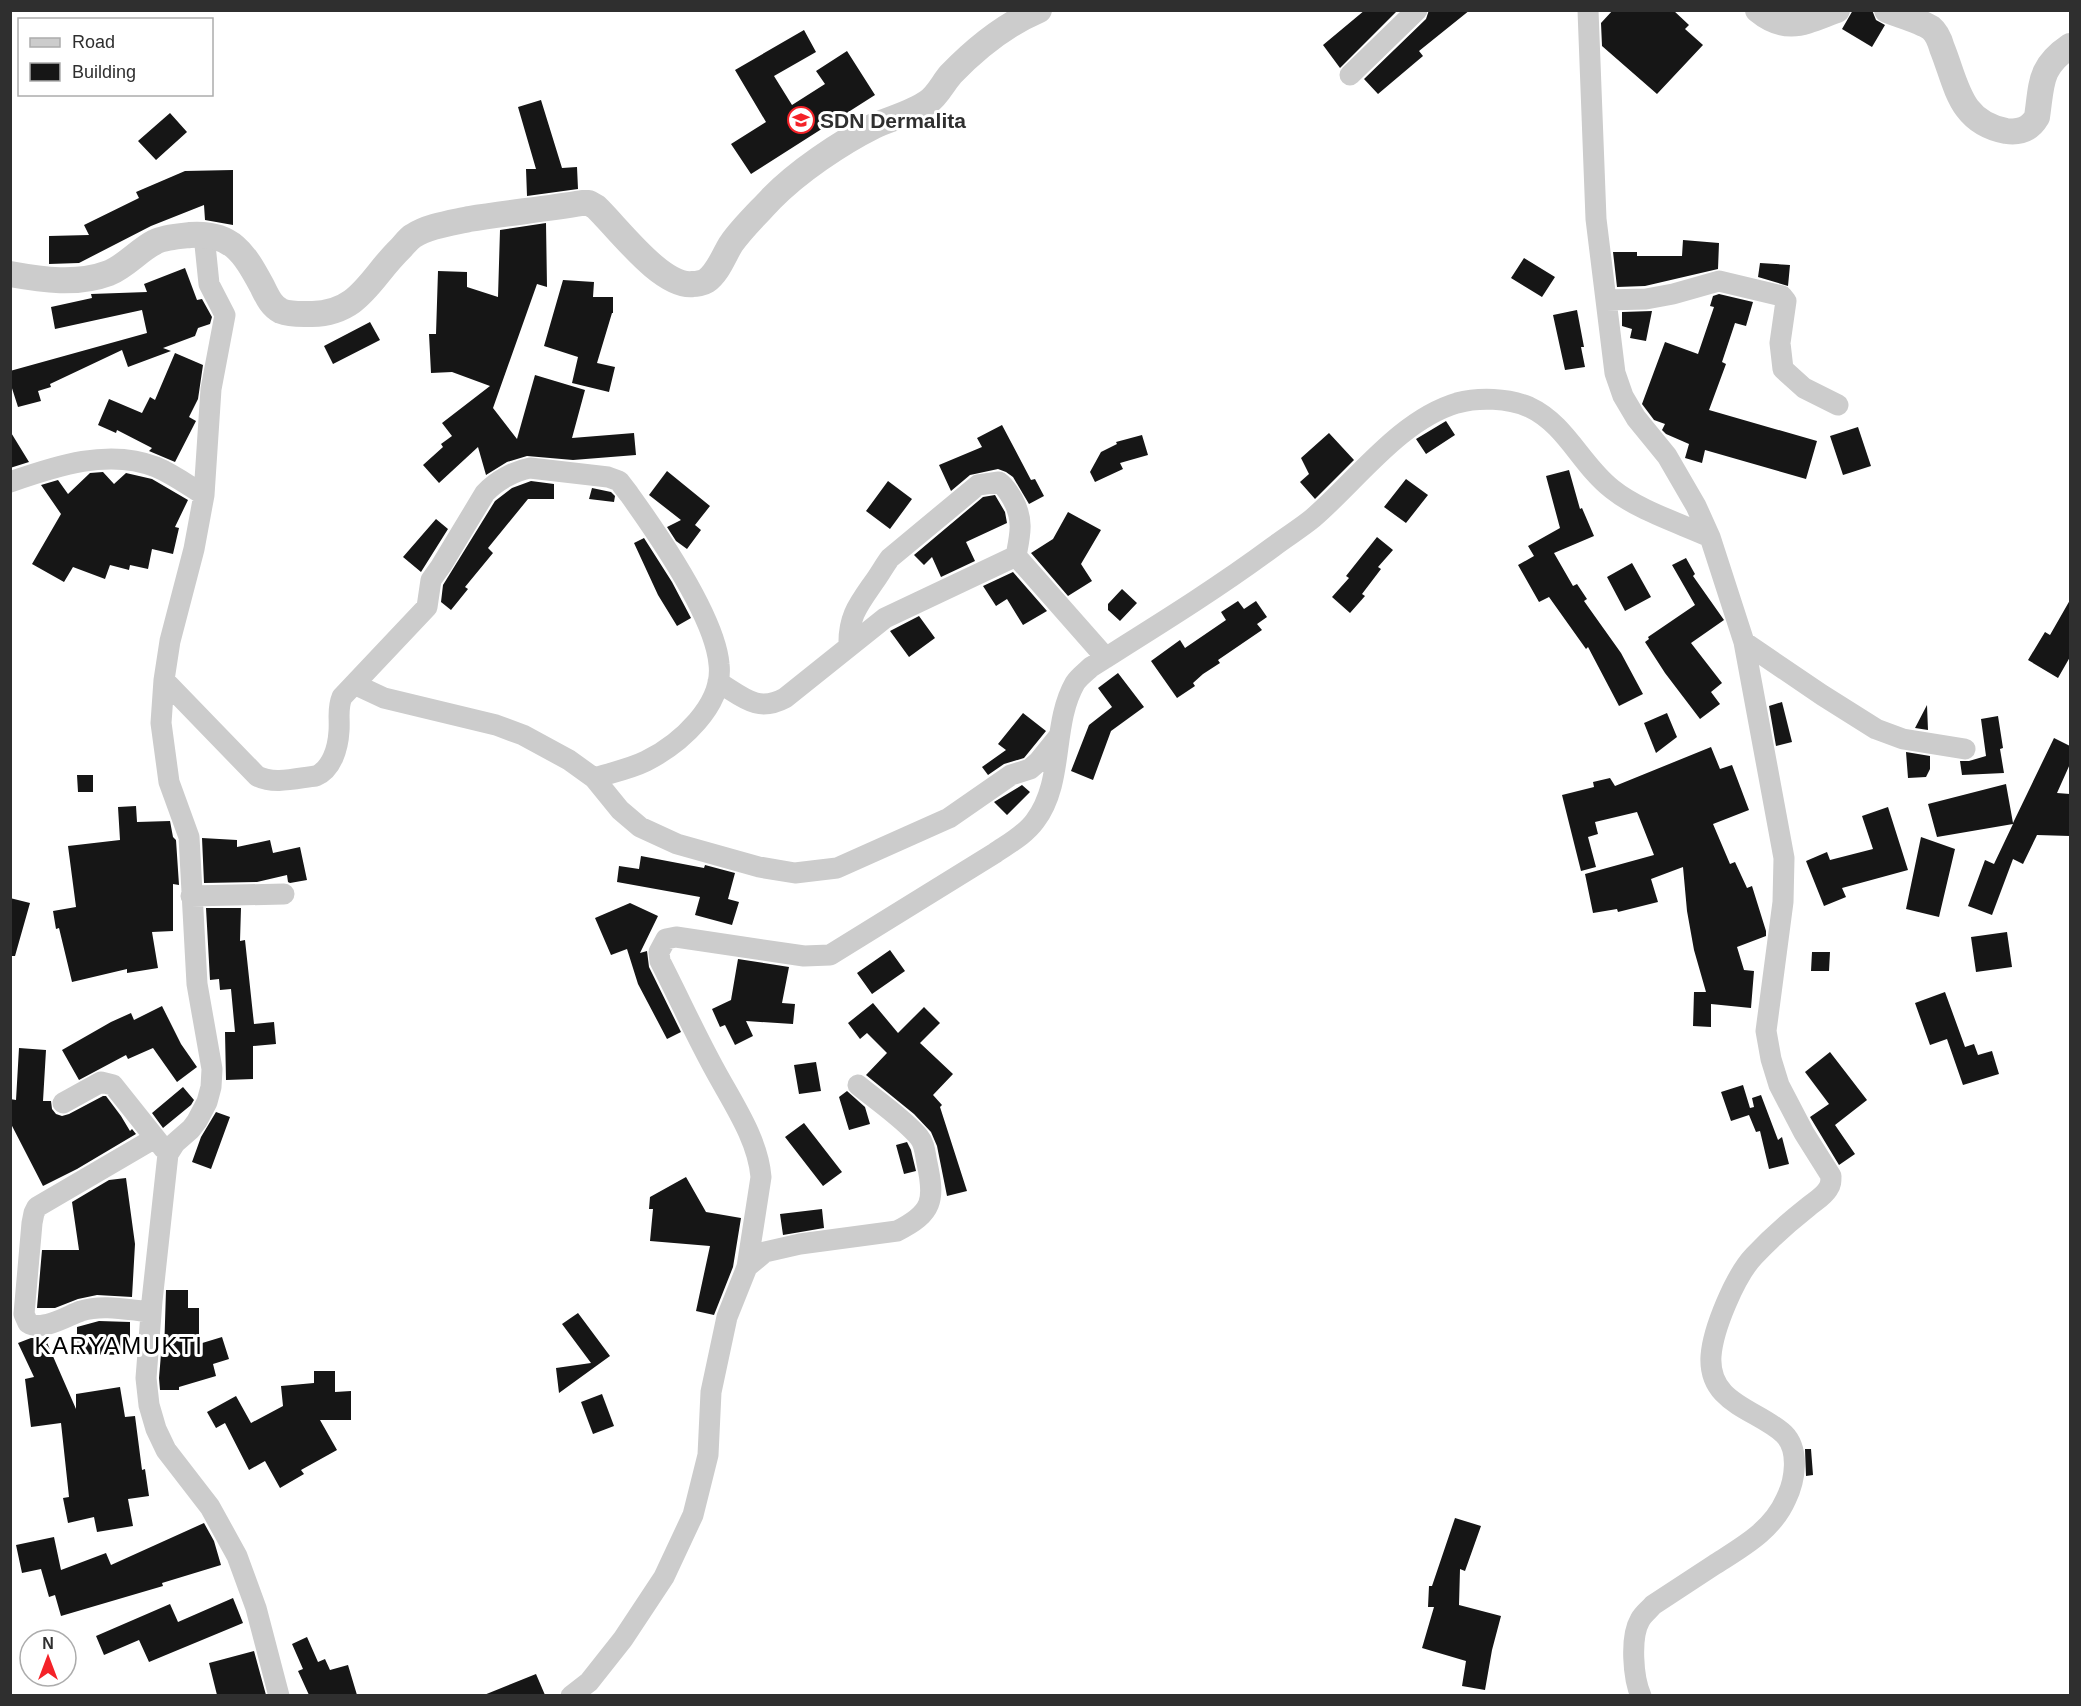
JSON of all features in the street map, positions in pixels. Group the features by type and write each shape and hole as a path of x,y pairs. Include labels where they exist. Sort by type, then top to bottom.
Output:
{"street":[{"path":"10,274 39,279 74,281 111,272 156,241 189,235 204,235 225,239 236,248 255,274 270,302 279,310 291,314 316,314 347,306 358,299 393,255 412,236 449,223 513,212 589,203 596,207 653,266 669,279 681,284 705,282 732,242 789,182 826,155 873,127 926,104 969,56 998,31 1039,10"},
{"path":"1350,75 1417,10"},
{"path":"1588,10 1596,219 1615,373 1623,396 1682,478 1710,537 1744,642 1784,858 1783,902 1766,1031 1769,1050 1779,1085 1804,1133 1831,1176 1831,1183 1821,1197 1752,1258 1730,1294 1713,1341 1711,1359 1713,1377 1720,1390 1733,1402 1783,1434 1790,1443 1794,1480 1786,1501 1773,1521 1754,1539 1653,1605 1640,1619 1635,1632 1634,1649 1635,1675 1641,1695"},
{"path":"1758,10 1779,24 1794,24 1837,10"},
{"path":"1887,10 1931,28 1939,39 1962,102 1973,116 1991,127 2003,130 2015,132 2034,123 2044,74 2049,63 2070,46"},
{"path":"151,1312 96,1308 38,1325 28,1323 24,1314 32,1223 37,1207 161,1146 175,1143 197,1121 207,1102 211,1087 212,1069 197,984 189,837 169,782 161,723 170,640 194,549 204,495 214,363 223,333 225,315 209,284 204,235"},
{"path":"1606,300 1673,294 1719,281 1782,296 1786,301 1780,343 1783,369 1804,388 1838,405"},
{"path":"571,1695 589,1682 623,1639 664,1577 693,1515 708,1455 711,1392 728,1317 747,1267 761,1177 760,1162 737,1108 716,1072 660,961 659,952 666,939 676,937 804,956 830,955 995,854 1035,822 1046,800 1054,775 1065,705 1076,681 1091,667 1249,565 1313,518 1373,459 1420,421 1457,403 1482,399 1505,401 1529,407 1555,425 1612,489 1639,505 1710,537"},
{"path":"10,482 78,461 115,458 155,467 204,495"},
{"path":"164,680 251,771 263,780 315,776 325,770 335,753 340,729 339,704 342,697 427,607 431,580 485,493 498,481 522,469 608,477 619,481 641,510 688,587 711,632 719,664 718,682 712,703 696,723 669,746 645,762 594,778"},
{"path":"849,646 850,626 856,609 890,558 978,484 999,482 1006,487 1021,521 1016,556"},
{"path":"1016,556 1106,658"},
{"path":"718,682 752,702 762,706 773,705 785,698 885,618 1016,556"},
{"path":"1744,642 1876,729 1903,739 1965,749"},
{"path":"354,684 384,698 496,725 523,735 569,760 594,778 620,810 640,827 687,847 759,867 795,873 837,868 949,818 1011,775 1030,769 1059,736"},
{"path":"191,896 284,894"},
{"path":"63,1103 100,1082 108,1082 113,1085 161,1146 146,1378 149,1405 156,1429 166,1450 210,1507 237,1556 256,1608 279,1695"},
{"path":"747,1267 765,1252 800,1244 897,1231 911,1224 923,1213 930,1202 932,1188 921,1139 858,1085"}],"building":[{"path":"1365,10 1398,10 1340,68 1323,45"},
{"path":"1429,10 1470,10 1419,51 1423,56 1378,94 1364,79 1426,19"},
{"path":"1613,10 1673,10 1689,25 1685,29 1703,45 1657,94 1602,46 1601,23"},
{"path":"1853,10 1872,10 1876,20 1885,25 1872,47 1842,29"},
{"path":"804,30 816,52 774,76 792,105 825,84 816,71 847,51 875,95 751,174 731,144 766,122 735,70"},
{"path":"541,100 562,168 577,167 578,189 527,196 526,169 536,169 518,107"},
{"path":"170,113 187,132 156,160 138,141"},
{"path":"233,170 233,225 205,220 204,205 151,226 79,263 49,264 49,236 89,235 84,225 139,198 136,192 185,171"},
{"path":"546,223 547,287 537,284 493,408 517,439 535,375 585,390 572,438 634,433 636,455 573,460 527,456 507,462 486,475 478,447 439,483 423,465 443,447 441,444 452,436 442,423 490,386 452,372 431,373 429,334 436,334 438,271 467,272 467,287 498,297 500,230"},
{"path":"1683,240 1719,243 1718,269 1645,286 1617,287 1613,252 1637,252 1637,256 1682,256"},
{"path":"1524,258 1555,277 1542,297 1511,278"},
{"path":"1760,263 1790,265 1788,286 1758,277"},
{"path":"185,268 197,300 202,299 212,317 210,324 198,328 195,336 163,348 171,351 128,367 122,350 50,384 51,387 38,391 41,401 18,407 10,382 10,371 147,333 142,310 55,329 51,307 92,298 91,294 147,292 144,284"},
{"path":"563,280 594,282 593,297 613,297 613,313 597,363 615,367 609,392 572,383 578,357 544,346"},
{"path":"1719,294 1753,302 1746,326 1735,323 1722,362 1726,364 1709,410 1817,441 1806,479 1705,450 1702,463 1685,458 1689,444 1666,434 1662,430 1665,424 1654,420 1642,404 1665,342 1698,354 1714,307 1710,306 1713,296"},
{"path":"1577,310 1585,367 1565,370 1553,315"},
{"path":"1652,311 1646,341 1630,338 1632,329 1622,326 1622,312"},
{"path":"370,322 380,340 333,364 324,346"},
{"path":"175,353 203,365 198,399 189,417 196,421 175,462 149,451 152,448 117,430 116,433 98,425 109,399 142,413 150,397 155,400"},
{"path":"1446,421 1455,435 1426,454 1416,439"},
{"path":"1002,425 1031,480 1035,479 1044,496 1029,504 1013,477 1006,472 998,469 970,475 951,491 939,465 982,447 977,438"},
{"path":"1858,427 1871,466 1843,475 1830,436"},
{"path":"10,431 29,462 10,468"},
{"path":"1329,433 1354,460 1315,499 1300,482 1309,474 1301,458"},
{"path":"1142,435 1148,455 1120,463 1123,469 1095,482 1090,472 1101,452 1117,444 1116,442"},
{"path":"1569,470 1580,509 1582,508 1594,536 1554,553 1573,586 1577,584 1587,599 1584,601 1621,653 1643,694 1619,706 1588,647 1586,649 1549,597 1539,602 1518,565 1534,556 1528,546 1560,528 1546,476"},
{"path":"667,471 710,506 695,525 701,530 687,549 676,541 667,527 681,520 649,495"},
{"path":"103,472 114,484 126,473 152,479 188,500 175,527 179,528 173,554 152,549 148,569 130,565 129,570 110,565 105,579 73,567 64,582 32,564 61,514 41,485 58,480 68,494 90,473"},
{"path":"1406,479 1428,495 1406,523 1384,507"},
{"path":"531,481 554,484 554,499 528,499 488,548 493,553 465,587 468,589 451,610 441,602 443,585 495,501 512,488"},
{"path":"888,481 912,499 890,529 866,511"},
{"path":"592,488 611,492 615,496 614,502 589,499"},
{"path":"995,495 1005,512 1007,523 966,542 975,561 941,577 932,557 924,565 914,555 983,497"},
{"path":"1068,512 1101,530 1081,564 1092,581 1068,596 1031,553 1053,539"},
{"path":"436,519 448,529 421,572 403,557"},
{"path":"1377,537 1393,550 1378,567 1381,569 1362,594 1365,596 1350,613 1332,597 1349,578 1346,576"},
{"path":"644,538 672,582 691,618 677,626 658,595 634,543"},
{"path":"1686,558 1695,574 1693,576 1724,620 1691,643 1722,683 1711,692 1720,704 1700,719 1645,642 1649,639 1648,637 1695,605 1672,565"},
{"path":"1632,563 1651,597 1625,611 1607,577"},
{"path":"1013,572 1047,611 1023,625 1007,599 996,606 983,586"},
{"path":"1122,589 1137,603 1120,621 1108,610 1108,604"},
{"path":"2070,600 2070,657 2058,678 2028,660 2045,632 2050,635"},
{"path":"1238,601 1244,609 1256,601 1267,617 1257,624 1262,630 1218,660 1220,663 1203,674 1193,683 1195,686 1177,698 1151,661 1180,640 1185,648 1226,620 1221,612"},
{"path":"919,616 935,638 909,657 890,631"},
{"path":"1118,673 1144,707 1111,731 1093,780 1071,771 1089,725 1112,707 1098,688"},
{"path":"1782,702 1792,742 1776,746 1769,706"},
{"path":"1927,705 1928,730 1915,728"},
{"path":"1023,713 1046,731 1024,758 1004,764 988,775 982,767 1006,750 998,744"},
{"path":"1667,713 1677,737 1656,753 1644,723"},
{"path":"1998,716 2004,773 1962,775 1960,761 1986,756 1981,719"},
{"path":"2054,738 2070,746 2070,764 2057,793 2070,794 2070,836 2037,835 2023,864 2013,859 1992,915 1968,906 1985,860 1994,864 2013,824 1937,837 1928,804 2006,784 2013,823"},
{"path":"1711,747 1720,769 1732,765 1749,810 1713,824 1730,864 1735,862 1747,888 1752,886 1766,936 1737,947 1744,970 1754,971 1751,1008 1711,1004 1711,1027 1693,1026 1694,992 1706,992 1694,950 1687,911 1683,867 1651,879 1658,902 1618,912 1617,909 1593,913 1585,874 1654,855 1637,812 1595,822 1598,834 1588,837 1596,867 1581,871 1562,795 1594,787 1593,782 1610,778 1615,786"},
{"path":"1906,752 1930,756 1930,769 1926,777 1908,778"},
{"path":"77,775 93,775 93,792 78,792"},
{"path":"1022,785 1030,792 1007,815 994,802"},
{"path":"136,806 137,822 170,821 173,837 176,840 179,885 173,884 173,931 152,932 158,968 127,973 127,969 72,982 53,911 76,907 68,846 120,840 118,807"},
{"path":"1888,807 1908,870 1842,888 1846,897 1824,906 1806,861 1827,852 1830,860 1873,849 1862,816"},
{"path":"1921,837 1955,849 1939,917 1906,909"},
{"path":"202,838 237,840 237,847 270,840 273,853 300,847 307,880 290,883 287,875 257,882 204,883"},
{"path":"641,856 704,868 705,865 735,873 728,899 739,902 732,925 695,915 700,897 617,882 619,866 639,869"},
{"path":"10,898 30,903 15,956 10,956"},
{"path":"630,903 658,916 640,953 647,951 649,967 681,1032 667,1039 638,984 627,949 611,955 595,918"},
{"path":"206,908 241,908 240,941 245,940 254,1024 274,1022 276,1044 253,1046 253,1079 226,1080 225,1032 235,1032 231,989 220,990 219,979 210,980"},
{"path":"2007,932 2012,967 1976,972 1971,937"},
{"path":"890,950 905,971 872,994 857,973"},
{"path":"1812,952 1830,952 1829,971 1811,971"},
{"path":"738,959 789,967 782,1003 795,1004 793,1024 746,1021 753,1036 735,1045 725,1025 720,1027 712,1009 731,1000"},
{"path":"1945,992 1965,1047 1974,1044 1978,1055 1992,1051 1999,1074 1963,1085 1947,1039 1930,1045 1915,1003"},
{"path":"873,1003 898,1033 924,1007 940,1023 920,1043 953,1074 933,1095 942,1105 940,1107 967,1191 947,1196 937,1146 931,1132 914,1114 866,1075 887,1053 867,1033 860,1039 848,1023"},
{"path":"162,1006 181,1044 197,1067 177,1082 153,1048 128,1059 126,1055 79,1080 62,1050 131,1013 134,1020"},
{"path":"19,1048 46,1050 43,1101 51,1101 52,1109 56,1114 62,1116 69,1114 106,1096 130,1131 132,1129 136,1134 43,1186 10,1122 10,1099 16,1100"},
{"path":"1830,1052 1867,1100 1835,1125 1855,1154 1839,1165 1810,1117 1829,1104 1805,1072"},
{"path":"816,1062 821,1091 799,1094 794,1065"},
{"path":"1743,1085 1750,1108 1754,1107 1752,1098 1761,1095 1778,1140 1782,1137 1789,1164 1769,1169 1760,1131 1756,1132 1749,1115 1731,1121 1721,1092"},
{"path":"183,1087 194,1100 163,1128 152,1113"},
{"path":"847,1091 865,1107 870,1124 849,1130 839,1097"},
{"path":"216,1112 230,1117 211,1169 192,1162 201,1137"},
{"path":"804,1123 842,1172 823,1186 785,1137"},
{"path":"907,1142 916,1171 904,1174 896,1145"},
{"path":"686,1177 706,1212 741,1218 733,1267 714,1315 696,1311 710,1246 650,1241 653,1209 649,1209 650,1197"},
{"path":"126,1178 135,1244 132,1297 97,1295 55,1308 37,1308 42,1250 79,1250 72,1202 109,1180"},
{"path":"822,1209 824,1228 783,1235 780,1214"},
{"path":"166,1290 188,1290 188,1308 199,1308 199,1344 222,1337 229,1359 213,1364 216,1376 179,1387 179,1390 160,1390 161,1354 164,1354"},
{"path":"578,1313 610,1356 559,1393 556,1368 591,1363 562,1324"},
{"path":"99,1321 130,1322 130,1355 77,1354 77,1327"},
{"path":"31,1338 45,1338 76,1409 76,1394 120,1387 125,1417 135,1416 142,1470 145,1469 149,1496 128,1499 133,1526 97,1532 94,1517 68,1523 63,1498 69,1497 61,1423 31,1427 25,1379 34,1377 18,1343"},
{"path":"314,1371 335,1371 335,1392 351,1391 351,1420 320,1420 337,1450 301,1470 304,1474 280,1488 265,1461 249,1470 225,1423 216,1428 207,1412 236,1396 251,1423 283,1406 281,1386 314,1383"},
{"path":"602,1394 614,1426 593,1434 581,1402"},
{"path":"1805,1449 1811,1449 1813,1475 1806,1476"},
{"path":"1455,1518 1481,1526 1465,1571 1460,1569 1459,1605 1501,1616 1485,1690 1462,1686 1466,1661 1422,1648 1434,1607 1428,1607 1429,1586 1432,1586"},
{"path":"204,1523 214,1541 221,1565 162,1583 163,1586 61,1616 55,1595 49,1597 41,1569 22,1573 16,1545 54,1537 61,1570 106,1553 111,1565"},
{"path":"233,1598 243,1623 149,1662 139,1640 104,1655 96,1636 170,1604 178,1622"},
{"path":"307,1637 318,1662 325,1659 330,1670 348,1665 357,1695 309,1695 298,1671 303,1669 292,1644"},
{"path":"254,1651 266,1695 217,1695 209,1663"},
{"path":"536,1674 545,1695 484,1695"}],"place":[{"name":"SDN Dermalita","path":"801,120"}],"district":[{"name":"KARYAMUKTI","path":"119,1345"}]}
